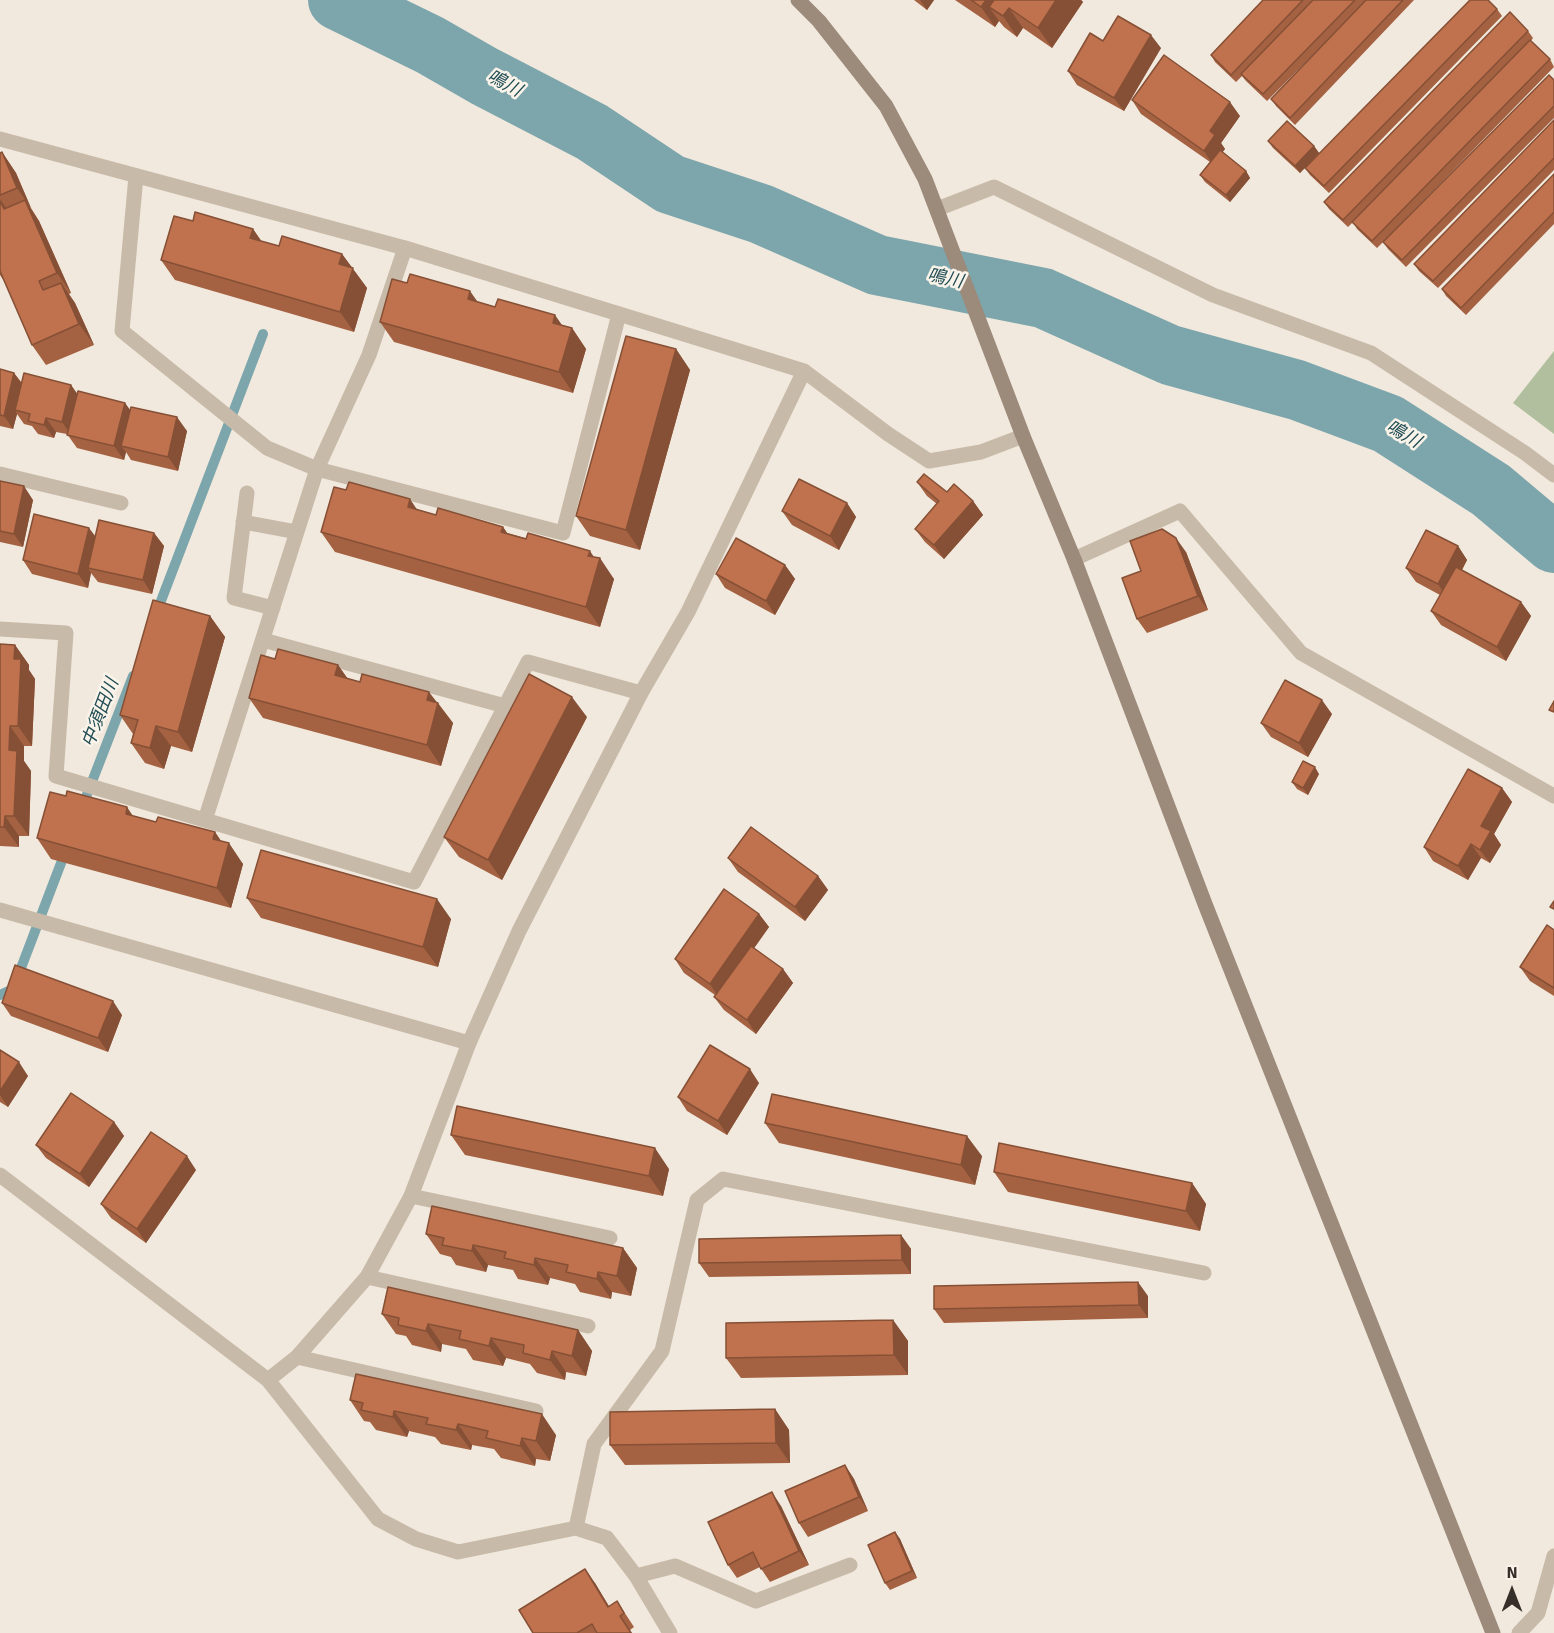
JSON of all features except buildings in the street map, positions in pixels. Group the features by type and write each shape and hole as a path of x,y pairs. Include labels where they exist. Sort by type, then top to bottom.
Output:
{"street":[{"path":"798,0 819,21 886,106 925,179 1023,436 1074,559 1205,904 1493,1633"},
{"path":"0,139 405,248 804,371 888,434 929,461 981,452 1023,436"},
{"path":"136,176 122,331 267,448 317,469 563,533 619,314"},
{"path":"937,209 994,187 1213,295 1371,353 1525,453 1554,475"},
{"path":"205,820 317,469 369,355 405,248"},
{"path":"268,1380 297,1357 367,1277 411,1196 469,1043 519,931 641,693 688,612 804,371"},
{"path":"0,474 121,503"},
{"path":"247,494 234,598 273,608"},
{"path":"1074,559 1180,511 1301,653 1554,796"},
{"path":"243,522 297,532"},
{"path":"0,629 66,633 56,776 414,882 528,662 641,693"},
{"path":"262,640 505,706"},
{"path":"0,910 469,1043"},
{"path":"0,1175 268,1380 378,1519 416,1539 458,1552 576,1528 608,1538 636,1576 670,1633"},
{"path":"576,1528 594,1444 662,1351 697,1200 723,1179 1204,1273"},
{"path":"411,1196 610,1238"},
{"path":"367,1277 588,1326"},
{"path":"297,1357 536,1411"},
{"path":"1519,1633 1538,1613 1554,1556"},
{"path":"636,1576 675,1566 756,1601 850,1564"}],"green space":[{"path":"1554,351 1554,434 1513,403"}],"waterway":[{"name":"鳴川","path":"338,0 430,45 592,132 670,184 761,214 877,265 1043,298 1170,355 1297,390 1388,424 1491,490 1554,543"},
{"name":"中須田川","path":"156,614 263,334"},
{"name":"中須田川","path":"81,810 133,676"},
{"name":"中須田川","path":"0,995 13,989 66,850"}]}
